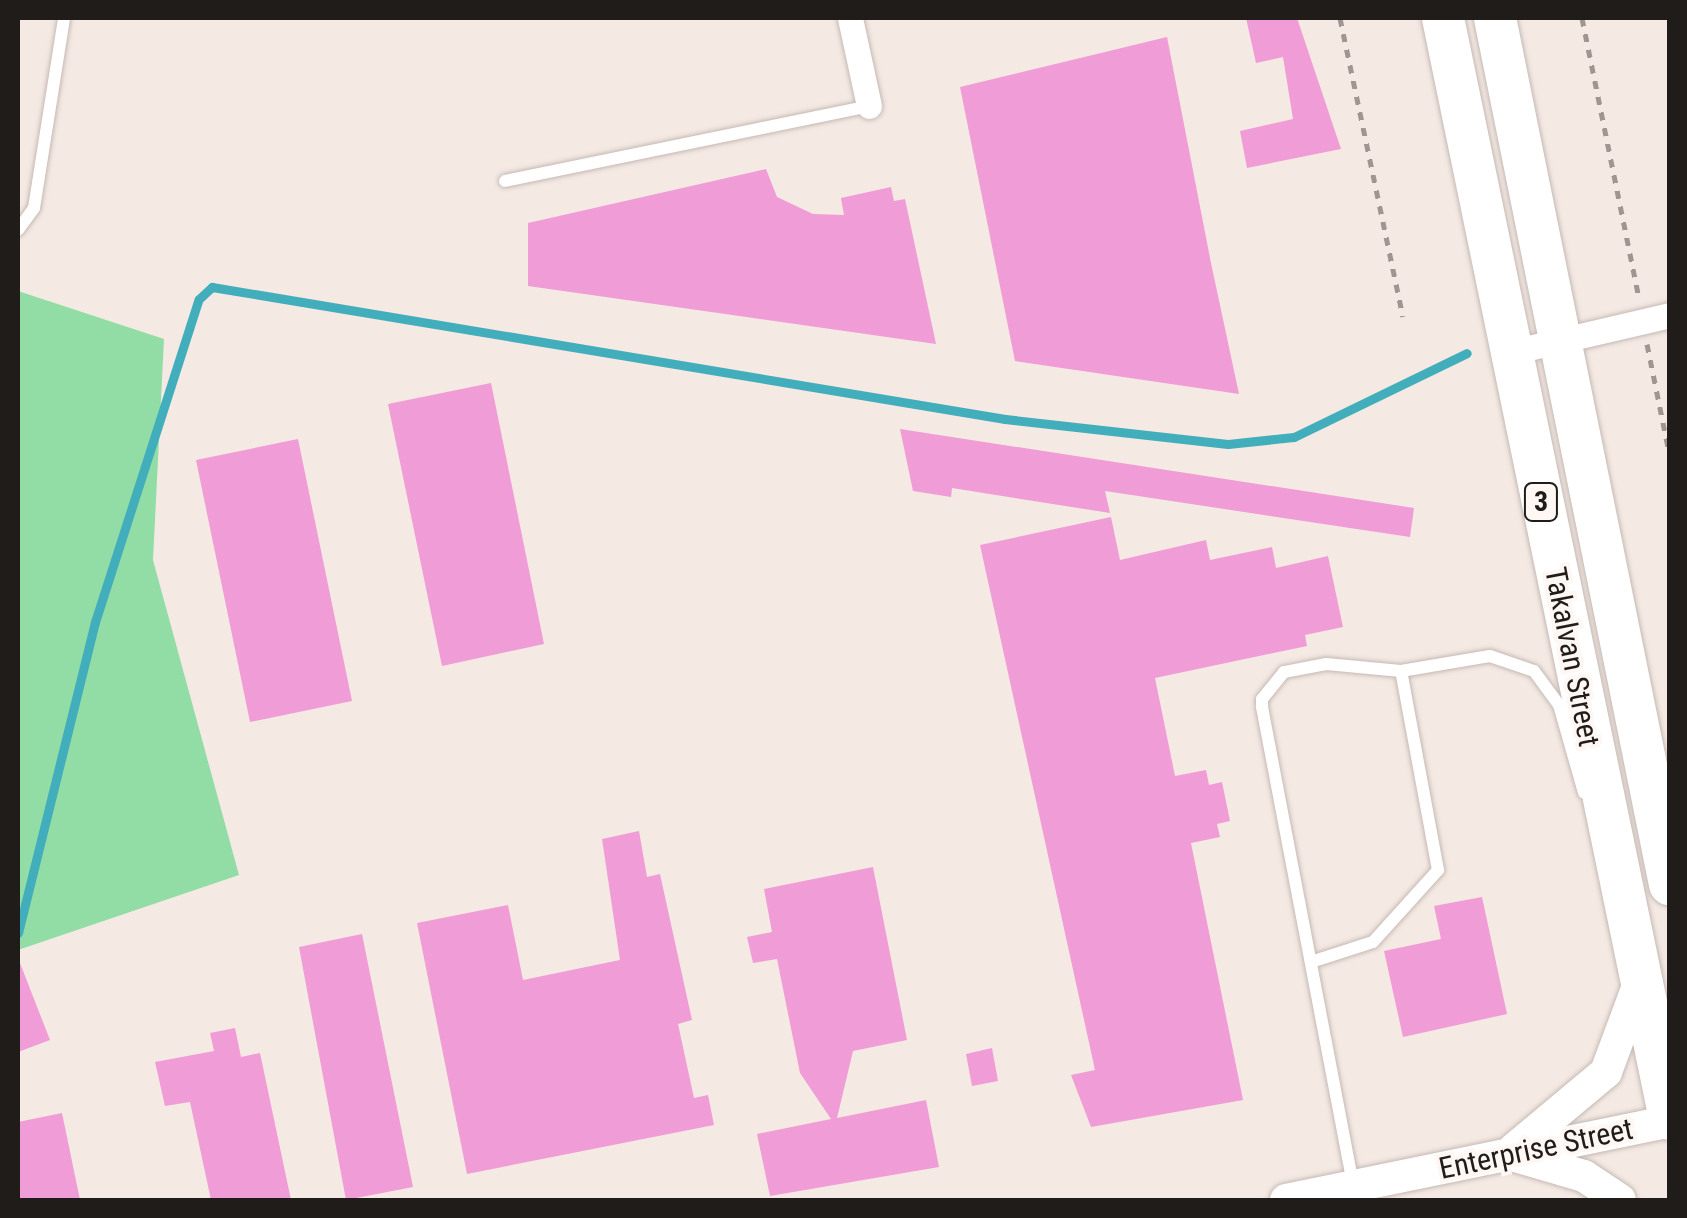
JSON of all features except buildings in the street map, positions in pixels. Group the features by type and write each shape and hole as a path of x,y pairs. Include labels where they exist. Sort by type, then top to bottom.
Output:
{"highway":[{"name":"Takalvan Street","path":"1444,18 1638,986 1670,1120"},
{"path":"1466,18 1476,79 1470,148"},
{"name":"Takalvan Street","path":"1495,18 1670,884"}],"street":[{"path":"850,18 869,106"},
{"path":"1511,352 1670,314"},
{"path":"1506,1154 1606,1072 1638,986"},
{"name":"Enterprise Street","path":"1286,1200 1670,1120"},
{"path":"1506,1154 1584,1176 1620,1200"}],"lane":[{"path":"18,230 34,208 64,18"},
{"path":"505,182 869,106"},
{"path":"1353,1187 1262,692 1277,675 1326,664 1401,670 1490,656 1546,680 1615,870"},
{"path":"1311,962 1373,942 1438,870 1401,670"}],"path":[{"path":"1340,18 1403,316"},
{"path":"1582,18 1670,457"}],"green space":[{"path":"18,291 164,339 153,560 239,875 18,950"}],"waterway":[{"path":"18,933 95,622 199,299 212,287 1005,419 1228,444 1294,437 1467,353"}]}
